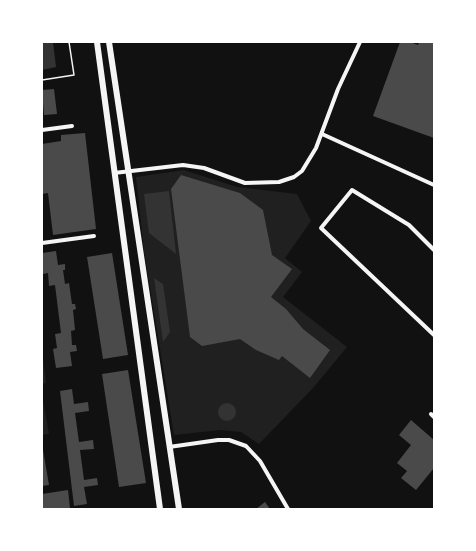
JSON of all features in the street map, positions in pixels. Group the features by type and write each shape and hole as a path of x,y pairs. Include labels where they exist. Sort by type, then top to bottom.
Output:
{"main road":[{"path":"97,42 160,509"},
{"path":"109,42 179,509"}],"street":[{"path":"114,173 183,165 204,168 245,183 257,184 280,182 294,177 302,171 316,148 338,89 360,42"},
{"path":"42,130 72,126"},
{"path":"322,134 434,185"},
{"path":"434,250 409,225 352,190 321,228 434,334"},
{"path":"42,242 94,236"},
{"path":"169,447 218,440 229,440 246,446 260,462 288,509"}],"path":[{"path":"42,80 74,75 69,42"}],"shaded area":[{"path":"42,42 53,42 56,67 42,70"},
{"path":"184,170 237,187 297,194 311,221 285,258 302,272 283,297 347,347 313,388 259,444 241,432 220,430 174,435 144,251 136,177"},
{"path":"169,191 176,254 149,233 144,194"},
{"path":"154,278 163,284 170,332 163,342"},
{"path":"42,351 46,383 42,384"},
{"path":"42,395 49,434 42,435"},
{"path":"223,403 231,403 236,408 234,419 231,421 223,421 218,416 218,408"}],"building":[{"path":"400,42 410,42 418,45 419,42 434,42 434,138 373,116"},
{"path":"54,89 57,114 44,115 42,90"},
{"path":"85,133 96,229 53,235 48,193 42,194 42,144 61,141 61,135"},
{"path":"181,175 240,193 263,210 272,255 292,269 271,297 286,309 303,329 330,350 310,378 282,356 279,360 256,350 240,339 202,346 190,337 171,189"},
{"path":"56,251 58,265 65,264 65,270 63,270 65,284 69,283 72,304 75,304 76,309 73,310 75,330 71,331 72,345 76,345 77,351 70,352 72,366 56,368 53,349 57,348 55,334 61,333 55,285 49,286 48,273 43,274 42,253"},
{"path":"112,253 128,355 103,359 87,257"},
{"path":"128,370 146,483 119,487 102,374"},
{"path":"72,389 74,404 88,402 89,411 75,413 79,442 93,440 94,449 80,450 84,480 97,478 98,485 84,487 87,504 74,506 60,391"},
{"path":"411,420 434,440 434,468 416,490 401,478 407,471 397,463 411,445 399,435"},
{"path":"42,444 49,485 42,486"},
{"path":"68,490 70,508 42,509 42,494"},
{"path":"265,502 270,509 256,509"}]}
